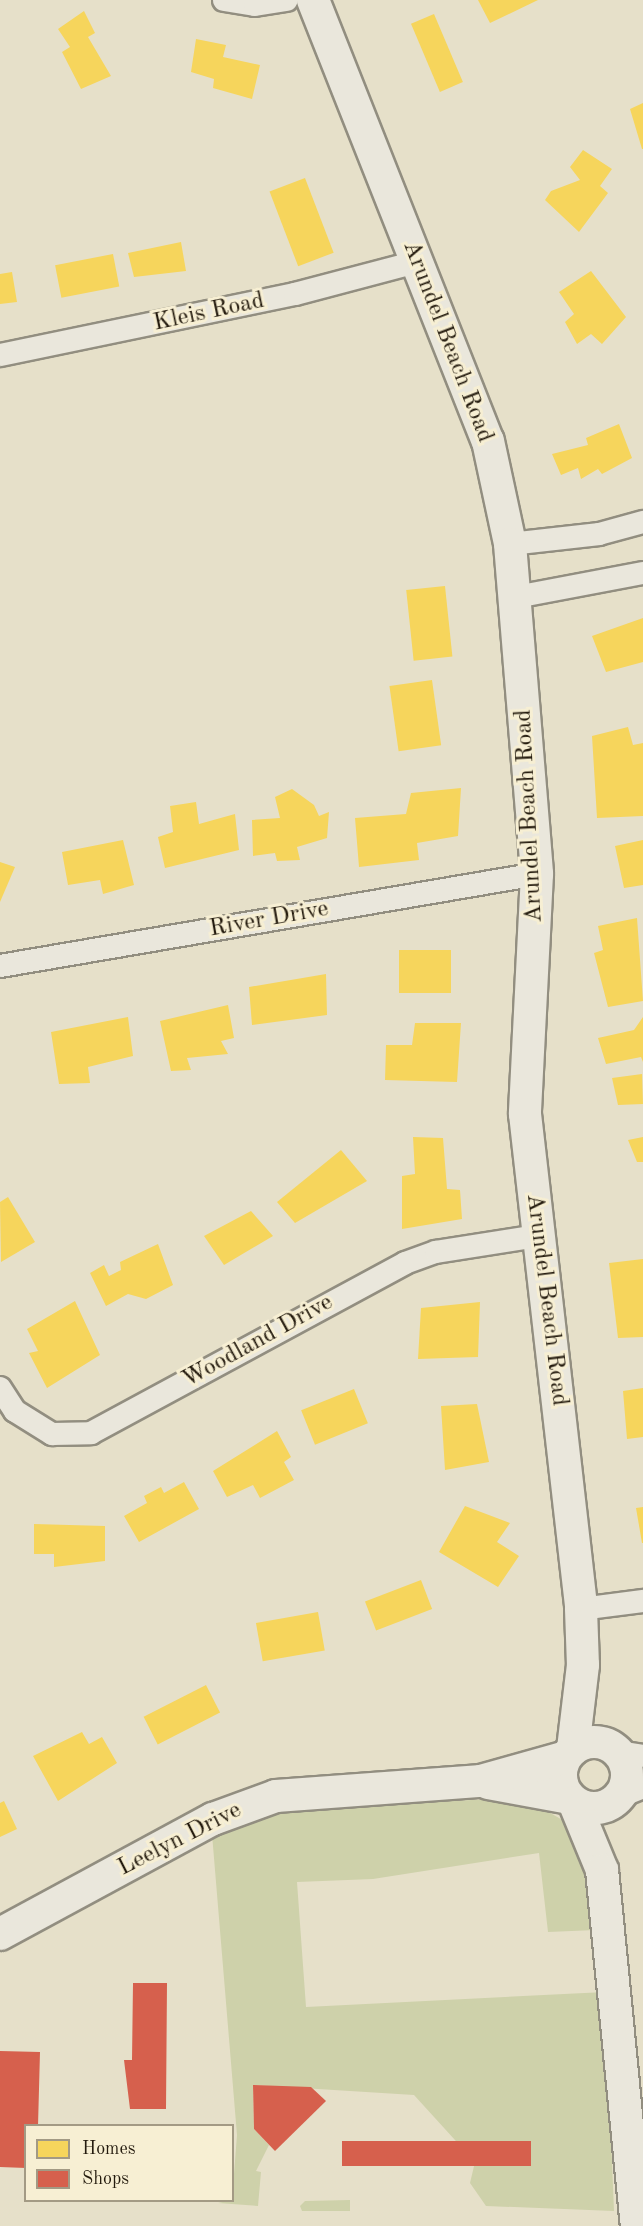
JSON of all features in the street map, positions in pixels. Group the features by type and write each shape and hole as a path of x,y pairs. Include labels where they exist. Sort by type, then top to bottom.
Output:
{"street":[{"path":"224,0 255,5 287,0"},
{"name":"Arundel Beach Road","path":"313,0 488,441 510,544 537,874 525,1070 537,1236 581,1608 583,1665 570,1753"},
{"name":"Kleis Road","path":"0,355 272,299 416,262"},
{"path":"510,544 599,534 643,522"},
{"path":"516,597 643,573"},
{"name":"River Drive","path":"0,966 537,874"},
{"name":"Woodland Drive","path":"0,1388 15,1411 52,1434 91,1433 405,1263 436,1252 537,1236"},
{"path":"581,1608 643,1601"},
{"name":"Arundel Beach Road","path":"583,1665 624,1751"},
{"path":"602,1870 627,1794 627,1769 624,1751 591,1742 570,1753 561,1779 602,1870 637,2226"},
{"name":"Leelyn Drive","path":"0,1935 231,1810 321,1789 481,1781 570,1753"},
{"name":"Leelyn Drive","path":"481,1781 572,1800"},
{"path":"572,1800 601,1808 627,1794"}],"green space":[{"path":"524,1798 566,1822 582,1850 595,1930 548,1932 539,1853 373,1879 297,1882 306,2007 605,1992 614,2211 486,2206 470,2183 475,2162 414,2095 253,2085 254,2129 269,2145 256,2171 261,2172 258,2206 218,2203 234,2202 237,2135 212,1834 246,1809"},
{"path":"350,2200 350,2211 302,2211 300,2206 305,2201"}],"building: Homes":[{"path":"478,0 538,0 490,23"},
{"path":"84,11 95,33 88,37 111,76 81,89 62,52 70,47 58,29"},
{"path":"434,14 463,82 440,92 411,24"},
{"path":"196,39 226,45 223,57 260,65 252,99 213,88 214,79 191,72"},
{"path":"643,103 643,149 642,149 630,109"},
{"path":"583,150 612,169 600,186 608,193 579,232 545,200 551,191 580,180 570,167"},
{"path":"305,178 334,253 298,266 270,192"},
{"path":"181,242 186,271 134,277 128,253"},
{"path":"113,254 119,286 61,298 55,265"},
{"path":"591,271 626,317 602,344 591,334 577,344 565,322 574,314 559,292"},
{"path":"12,272 17,302 0,304 0,274"},
{"path":"619,424 632,458 602,474 598,469 581,479 578,468 561,475 552,454 588,445 586,438"},
{"path":"445,586 452,657 414,661 406,590"},
{"path":"643,618 643,662 606,672 592,636"},
{"path":"432,680 441,745 399,751 389,686"},
{"path":"628,727 633,745 643,743 643,816 597,818 592,736"},
{"path":"461,788 458,836 417,843 419,860 359,867 355,818 406,814 411,793"},
{"path":"292,789 314,805 319,816 329,812 327,838 297,847 300,860 277,861 275,853 253,856 252,820 280,818 275,797"},
{"path":"196,802 199,824 235,814 239,850 165,868 158,837 173,832 170,806"},
{"path":"123,840 134,885 103,894 100,880 68,885 62,852"},
{"path":"643,840 643,885 624,888 615,846"},
{"path":"0,862 15,867 0,902"},
{"path":"637,918 643,1001 608,1007 594,953 603,950 598,926"},
{"path":"399,950 451,950 451,993 399,993"},
{"path":"326,974 327,1015 252,1025 249,987"},
{"path":"228,1005 234,1038 221,1041 228,1054 187,1058 191,1070 171,1071 160,1021"},
{"path":"128,1017 133,1056 88,1067 90,1083 59,1084 51,1032"},
{"path":"643,1017 643,1062 641,1057 606,1064 598,1038 634,1030"},
{"path":"415,1023 461,1023 457,1082 385,1080 386,1045 412,1045"},
{"path":"642,1074 643,1104 618,1105 612,1078"},
{"path":"413,1137 443,1138 447,1189 460,1190 462,1219 402,1229 402,1176 415,1174"},
{"path":"643,1137 643,1162 637,1162 628,1140"},
{"path":"341,1150 367,1181 295,1223 277,1202"},
{"path":"8,1197 35,1242 1,1262 0,1202"},
{"path":"251,1211 273,1236 224,1265 204,1236"},
{"path":"158,1244 173,1285 146,1299 128,1294 106,1306 90,1273 104,1265 109,1276 121,1270 120,1262"},
{"path":"643,1259 643,1337 618,1338 609,1263"},
{"path":"75,1301 100,1355 47,1388 29,1353 38,1351 27,1329"},
{"path":"480,1302 478,1357 418,1359 421,1308"},
{"path":"643,1388 643,1437 627,1439 623,1391"},
{"path":"354,1389 368,1423 315,1445 301,1410"},
{"path":"477,1404 489,1462 445,1470 441,1406"},
{"path":"277,1431 291,1457 284,1462 294,1480 260,1498 253,1485 227,1497 213,1471"},
{"path":"184,1482 199,1509 139,1542 124,1516 147,1503 144,1496 161,1487 164,1493"},
{"path":"465,1506 510,1523 497,1542 519,1556 498,1587 439,1552"},
{"path":"643,1507 643,1543 642,1543 636,1508"},
{"path":"34,1524 105,1526 105,1561 54,1567 54,1554 34,1554"},
{"path":"421,1580 432,1609 376,1630 365,1602"},
{"path":"318,1612 325,1650 263,1661 256,1623"},
{"path":"206,1685 220,1713 158,1744 144,1717"},
{"path":"82,1732 89,1744 102,1737 117,1763 58,1801 33,1756"},
{"path":"4,1801 17,1829 0,1837 0,1803"}],"building: Shops":[{"path":"133,1983 167,1983 166,2109 130,2109 124,2060 132,2060"},
{"path":"0,2051 40,2052 38,2124 24,2124 24,2168 0,2167"},
{"path":"253,2085 311,2087 326,2101 275,2151 254,2129"},
{"path":"342,2141 531,2141 531,2166 342,2166"}]}
